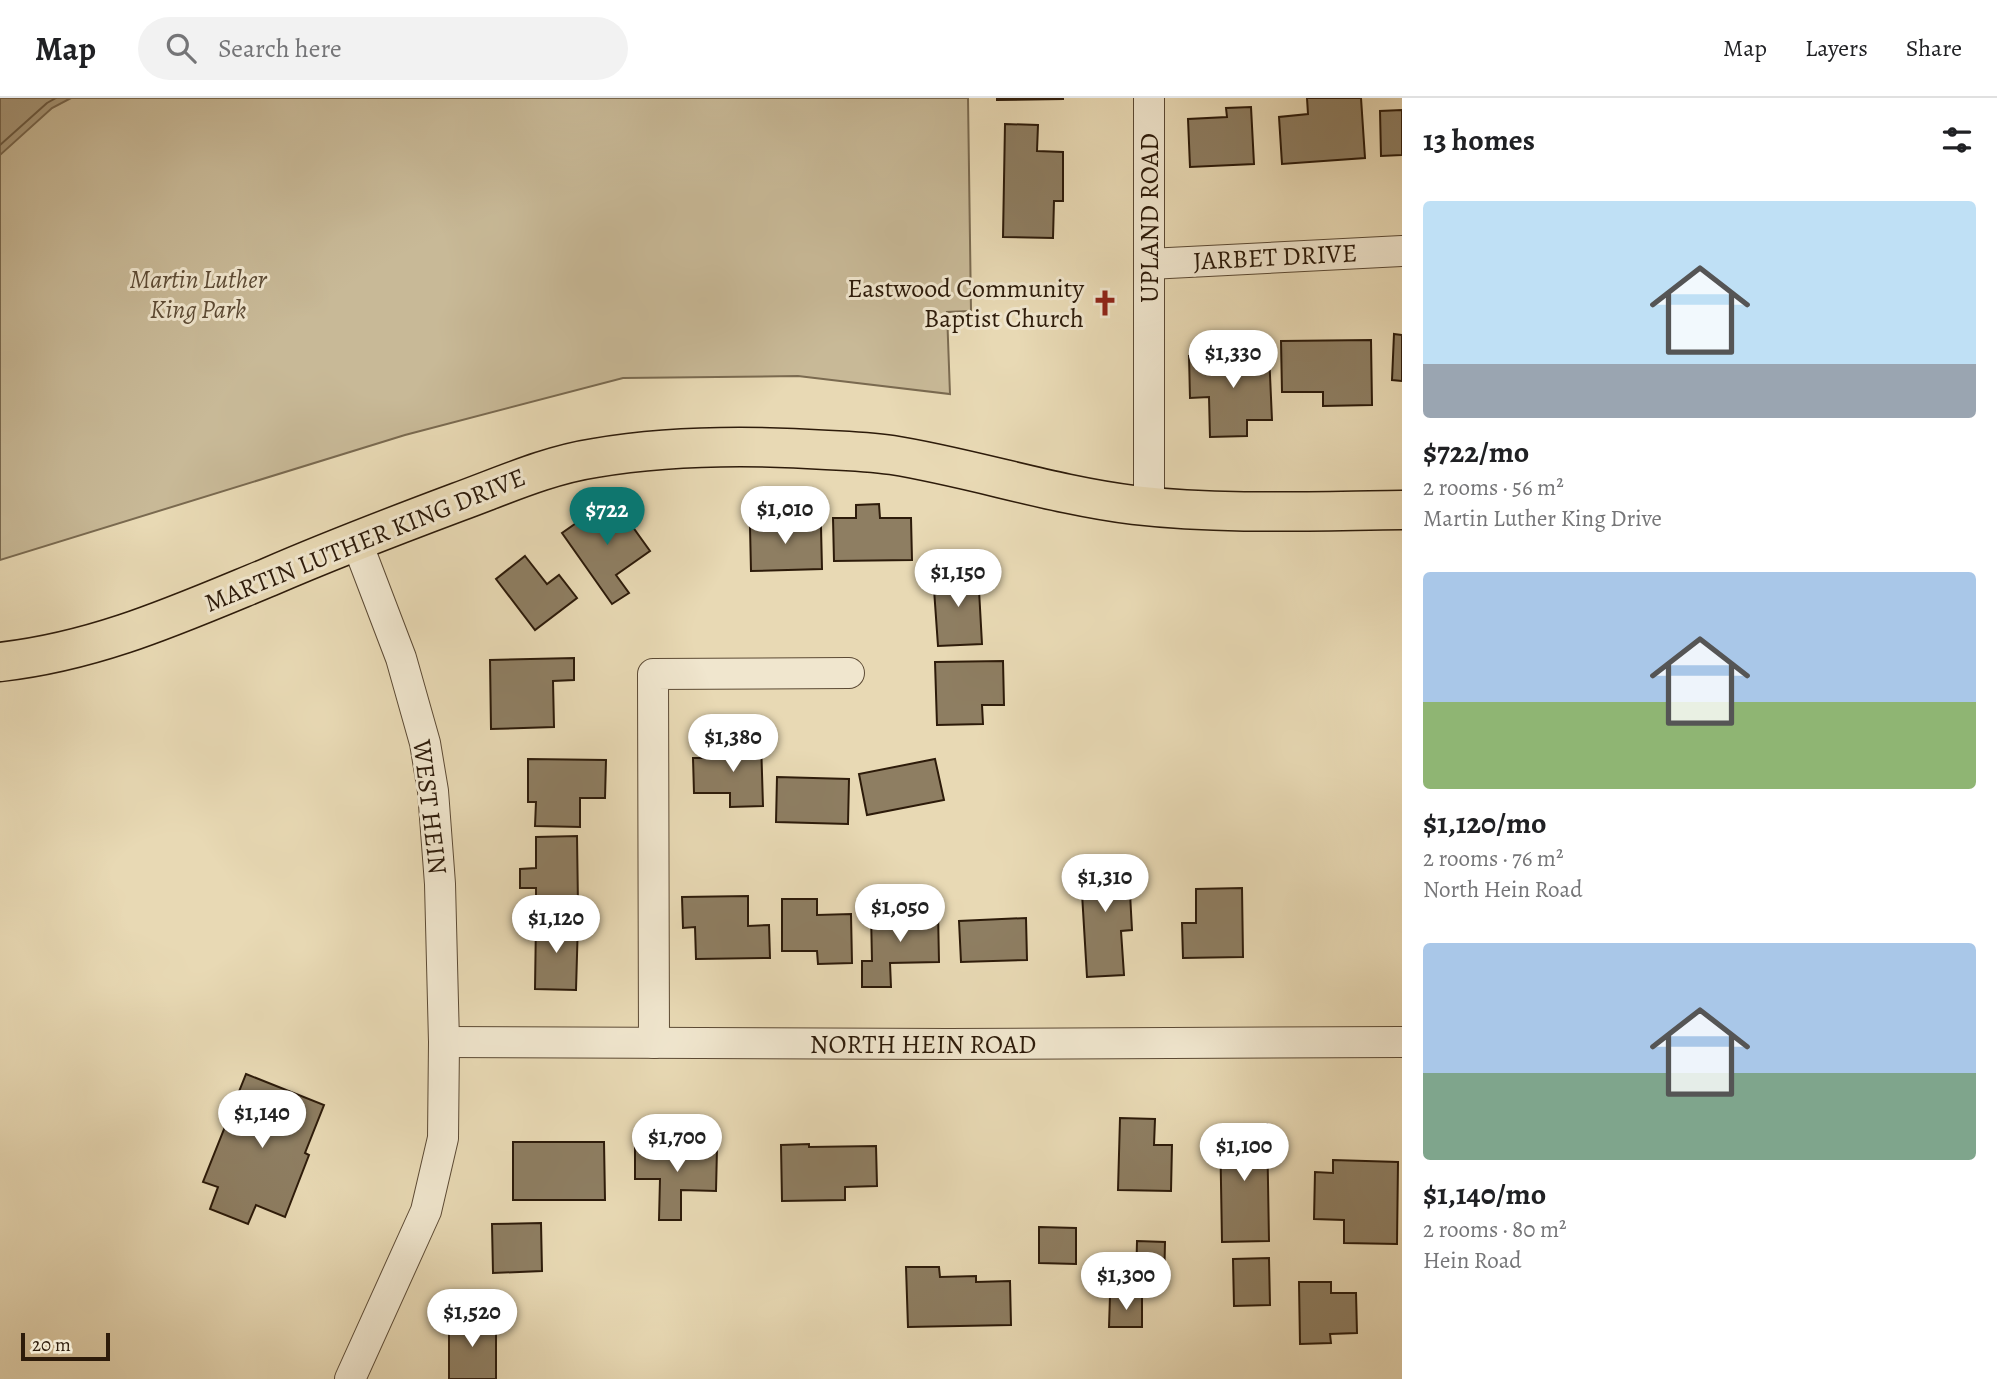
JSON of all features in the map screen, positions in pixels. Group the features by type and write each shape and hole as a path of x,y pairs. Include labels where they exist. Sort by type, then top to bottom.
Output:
{"main road":[{"name":"MARTIN LUTHER KING DRIVE","path":"0,662 100,643 177,615 356,540 539,472 592,458 670,448 781,447 890,454 1080,496 1149,506 1234,511 1402,510"}],"street":[{"name":"UPLAND ROAD","path":"1149,98 1149,506"},
{"name":"JARBET DRIVE","path":"1149,264 1402,251"},
{"name":"WEST HEIN","path":"350,1379 426,1211 443,1138 444,1042 440,884 433,791 425,743 401,658 356,540"},
{"path":"654,1043 653,674 849,673"},
{"name":"NORTH HEIN ROAD","path":"444,1042 1402,1042"}],"green space":[{"name":"Martin Luther King Park","path":"0,98 968,98 971,311 947,312 950,394 798,376 623,378 405,435 0,560"}],"water":[{"path":"0,98 71,98 52,108 0,155"}],"building":[{"path":"1063,98 1063,99 997,100"},
{"path":"1307,98 1361,98 1365,158 1282,164 1279,117 1308,114"},
{"path":"1251,107 1254,164 1190,167 1188,119 1227,117 1226,108"},
{"path":"1402,110 1402,155 1381,156 1380,111"},
{"path":"1005,124 1038,125 1037,151 1063,152 1063,201 1054,201 1053,238 1003,237"},
{"path":"1394,334 1402,335 1402,381 1392,380"},
{"path":"1371,340 1372,405 1323,406 1323,392 1282,392 1281,341"},
{"path":"1269,353 1272,420 1247,420 1247,436 1210,437 1209,397 1190,398 1189,356"},
{"path":"612,498 650,551 616,575 629,593 612,604 562,533"},
{"path":"879,504 880,518 911,518 912,560 834,561 833,518 856,518 856,505"},
{"path":"790,514 790,528 821,527 822,569 751,571 750,527 767,527 767,515"},
{"path":"525,556 547,584 559,575 577,598 535,630 496,579"},
{"path":"978,572 982,644 938,646 933,575"},
{"path":"574,658 574,680 553,681 554,727 491,729 490,660"},
{"path":"1003,661 1004,705 982,705 983,724 937,725 935,662"},
{"path":"761,741 763,806 730,807 730,793 694,793 693,758 728,758 727,742"},
{"path":"528,759 606,760 605,798 580,798 580,827 535,826 536,802 528,802"},
{"path":"935,759 944,800 867,815 859,774"},
{"path":"777,777 849,779 848,824 776,822"},
{"path":"577,836 578,906 536,906 536,888 520,888 520,869 536,868 536,837"},
{"path":"1128,857 1132,930 1121,931 1124,975 1087,977 1080,860"},
{"path":"1242,888 1243,957 1183,958 1182,923 1196,923 1196,889"},
{"path":"748,896 748,926 769,925 770,958 696,959 695,927 683,928 682,897"},
{"path":"782,899 817,899 817,915 851,914 852,963 818,964 817,951 782,951"},
{"path":"938,911 939,962 890,963 891,987 862,987 862,961 872,961 871,913"},
{"path":"1026,918 1027,960 961,962 959,921"},
{"path":"536,921 578,921 576,990 535,989"},
{"path":"246,1074 324,1105 305,1153 309,1155 285,1217 256,1205 248,1224 210,1209 218,1187 203,1182"},
{"path":"1120,1118 1155,1119 1154,1145 1172,1145 1171,1191 1118,1190"},
{"path":"1267,1124 1269,1241 1222,1242 1220,1125"},
{"path":"513,1142 604,1142 605,1200 513,1200"},
{"path":"809,1144 809,1147 876,1146 877,1186 845,1187 845,1200 782,1201 781,1145"},
{"path":"635,1147 717,1148 716,1191 681,1190 681,1220 659,1220 660,1179 635,1179"},
{"path":"1333,1160 1398,1162 1397,1244 1344,1243 1344,1220 1314,1219 1315,1172 1333,1173"},
{"path":"541,1223 542,1271 493,1273 492,1224"},
{"path":"1039,1227 1076,1228 1076,1264 1039,1263"},
{"path":"1137,1241 1165,1242 1164,1287 1136,1286"},
{"path":"1269,1258 1270,1305 1234,1306 1233,1259"},
{"path":"906,1267 939,1267 940,1277 976,1276 976,1282 1010,1281 1011,1325 908,1327"},
{"path":"1299,1282 1331,1282 1331,1293 1356,1293 1357,1333 1330,1334 1331,1343 1300,1344"},
{"path":"1110,1296 1142,1297 1142,1327 1109,1327"},
{"path":"449,1319 496,1320 496,1379 449,1379"}],"place":[{"name":"Eastwood Community Baptist Church","path":"1105,303"}]}
